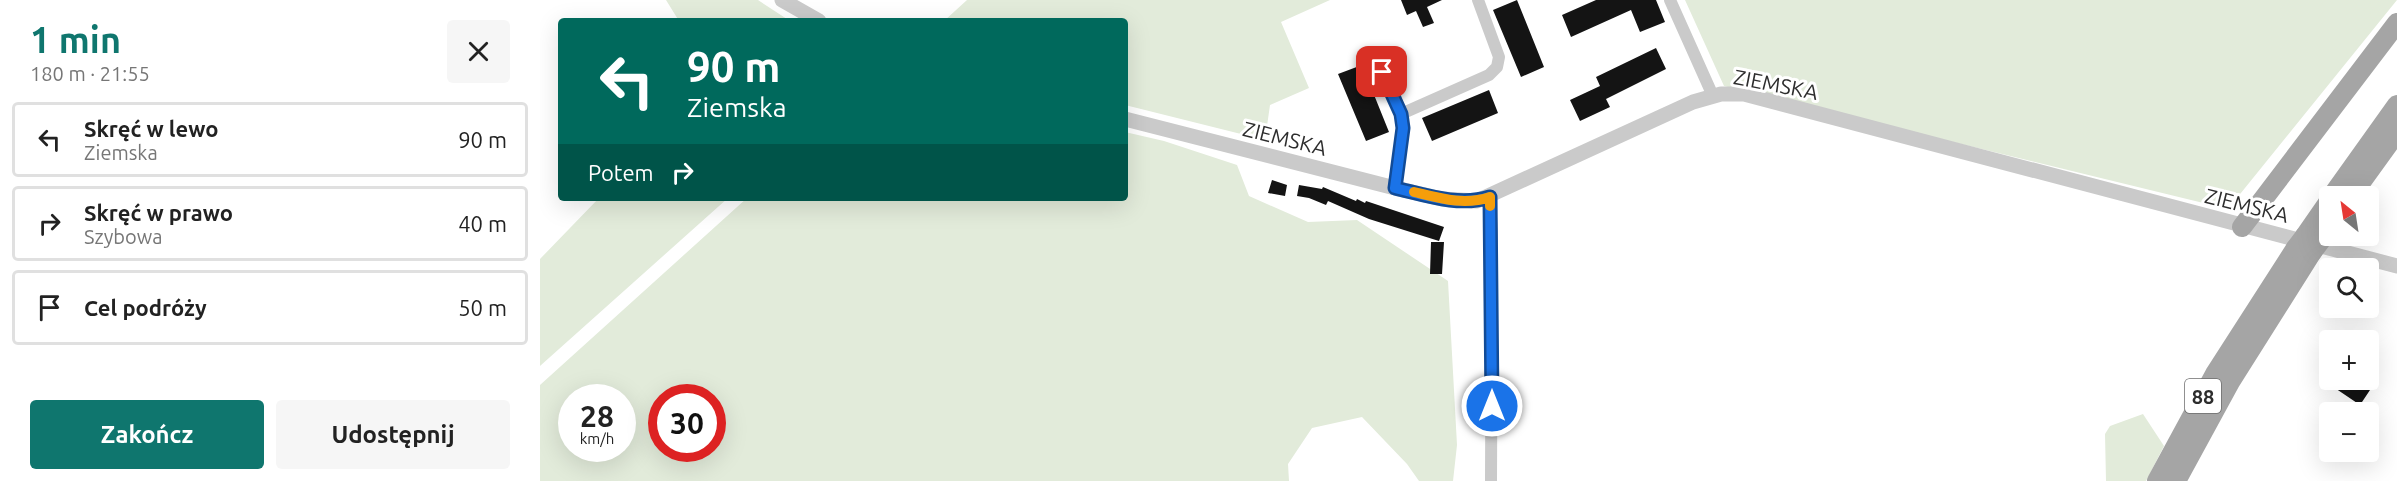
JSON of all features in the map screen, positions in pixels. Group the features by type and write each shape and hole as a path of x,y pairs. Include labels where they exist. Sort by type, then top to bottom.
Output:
{"main road":[{"path":"2242,227 2397,23"},
{"path":"2339,186 2397,105"},
{"path":"2358,186 2397,132"},
{"name":"88","path":"2176,481 2230,382 2313,241 2319,227"},
{"name":"88","path":"2157,481 2215,374 2313,241"}],"street":[{"path":"782,0 814,18"},
{"path":"1401,114 1489,75 1497,67 1499,57 1478,0"},
{"path":"1670,0 1713,96"},
{"path":"1382,72 1401,114 1403,128 1395,188"},
{"name":"ZIEMSKA","path":"1128,120 1395,188 1463,202 1490,197 1664,115 1713,96 1736,94 1754,96 2054,174 2242,227 2397,266"},
{"path":"1490,197 1491,481"}],"green space":[{"path":"666,0 758,0 785,18 677,18"},
{"path":"967,0 1330,0 1281,22 1309,88 1270,105 1265,140 1128,106 1128,18 947,18"},
{"path":"1685,0 2397,0 2228,209 1724,86"},
{"path":"1128,133 1164,141 1237,165 1249,196 1308,222 1357,220 1448,281 1457,445 1453,481 1419,481 1407,464 1362,417 1312,428 1288,464 1289,481 540,481 540,385 744,201 1128,201"},
{"path":"596,201 725,201 540,366 540,259"},
{"path":"2143,414 2164,446 2146,481 2106,481 2105,434 2110,426"}],"building":[{"path":"1401,0 1442,0 1427,7 1434,23 1423,27 1416,11 1407,15"},
{"path":"1517,0 1544,67 1521,77 1493,10"},
{"path":"1596,0 1656,0 1665,22 1640,32 1631,10 1571,37 1562,15"},
{"path":"1656,48 1666,69 1606,99 1610,107 1580,121 1570,100 1600,86 1596,77"},
{"path":"1362,65 1389,132 1366,141 1338,74"},
{"path":"1489,90 1498,113 1432,141 1422,118"},
{"path":"1272,180 1287,185 1285,196 1268,193"},
{"path":"1299,185 1322,189 1323,187 1356,201 1357,199 1365,203 1366,201 1444,227 1439,241 1369,219 1328,201 1326,205 1297,196"},
{"path":"1431,242 1444,242 1442,274 1430,274"},
{"path":"2338,390 2370,390 2362,402 2356,402"}],"slow traffic":[{"path":"1414,192 1463,202 1490,197 1490,206"}],"route":[{"path":"1382,72 1401,114 1403,128 1395,188 1463,202 1490,197 1492,406"}]}
